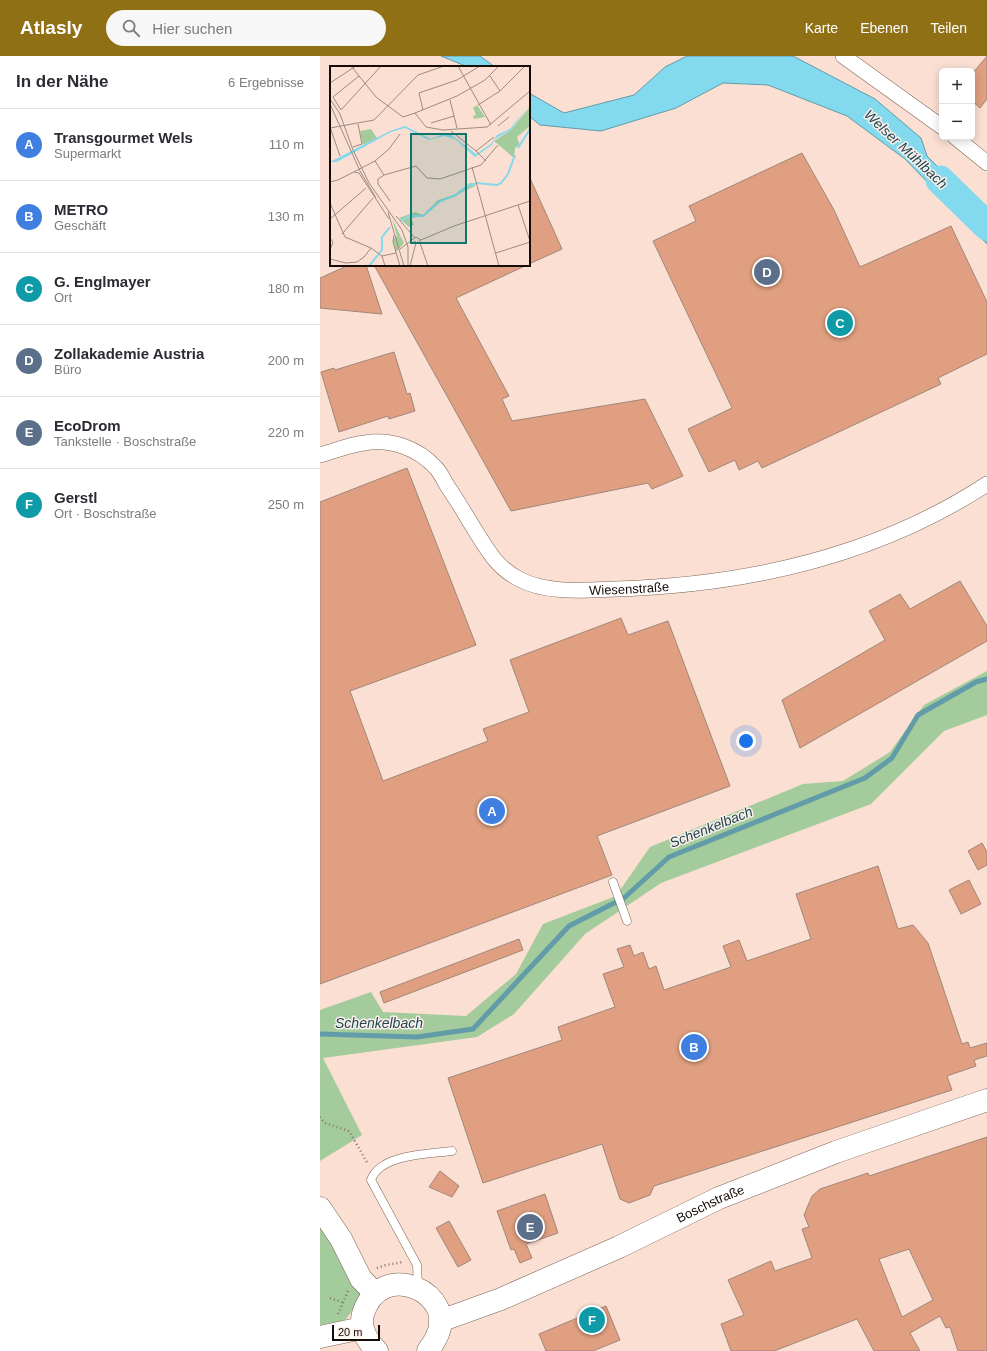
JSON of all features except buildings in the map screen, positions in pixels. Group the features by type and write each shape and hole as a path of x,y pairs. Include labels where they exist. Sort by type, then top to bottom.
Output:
{"main road":[{"name":"Boschstraße","path":"440,1321 502,1299 619,1247 719,1198 836,1152 987,1100"},
{"path":"320,1208 340,1239 361,1278 375,1293"},
{"path":"377,1351 367,1342 362,1328 363,1315 367,1304 375,1293 388,1286 403,1284 418,1288 429,1296 437,1308 440,1321 437,1338 428,1351"},
{"path":"320,1337 362,1328"}],"street":[{"path":"842,56 939,125"},
{"path":"959,140 987,163"},
{"name":"Wiesenstraße","path":"320,455 365,442 387,442 408,447 436,468 489,553 502,569 521,580 546,587 576,590 669,588 733,580 784,570 841,553 891,535 955,505 987,484"}],"lane":[{"path":"613,882 627,921"},
{"path":"418,1288 417,1265 371,1180 373,1173 380,1166 409,1157 452,1151"}],"path":[{"path":"320,1117 325,1123 349,1132 373,1173"},
{"path":"330,1298 342,1302"}],"green space":[{"path":"987,671 987,715 944,731 871,804 661,883 585,934 514,1014 477,1037 323,1058 362,1135 320,1161 320,1010 371,992 383,1012 466,1016 516,974 543,924 616,896 650,847 803,784 843,781 890,752 924,705"},
{"path":"320,1220 367,1293 345,1320 320,1325"}],"water":[{"path":"441,56 480,56 494,66 466,66"},
{"path":"687,56 793,56 875,99 921,138 927,156 973,202 968,207 987,226 987,244 905,159 847,116 768,85 723,83 676,108 601,131 540,125 530,117 530,94 564,113 634,95 665,67"}],"waterway":[{"name":"Welser Mühlbach","path":"940,180 987,226"},
{"name":"Schenkelbach","path":"320,1034 417,1037 473,1029 569,926 624,898 669,857 865,778 892,758 918,715 976,682 987,679"}],"place":[{"name":"Zollakademie Austria","path":"767,272"},
{"name":"G. Englmayer","path":"840,323"},
{"name":"Transgourmet Wels","path":"492,811"},
{"name":"METRO","path":"694,1047"},
{"name":"EcoDrom","path":"530,1227"},
{"name":"Gerstl","path":"592,1320"}]}
